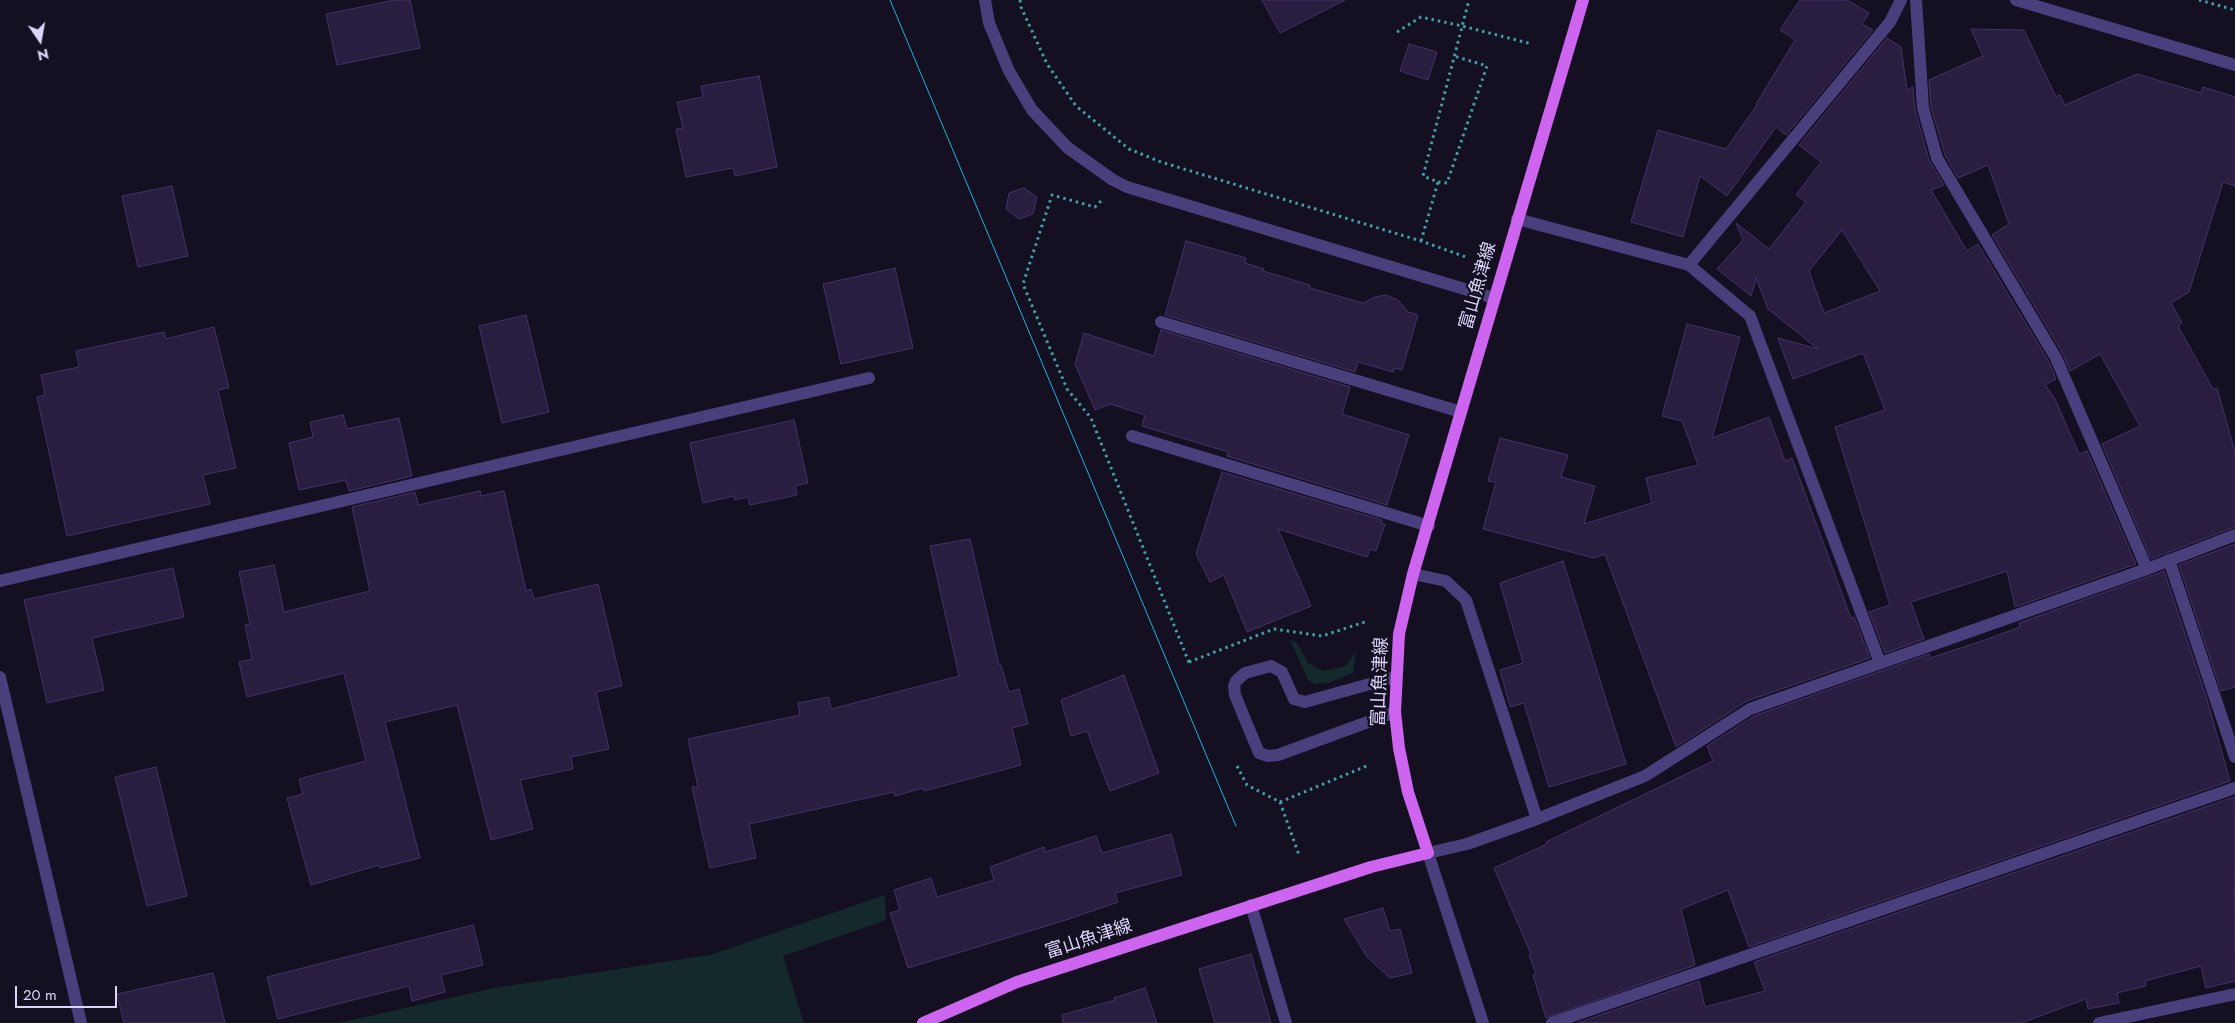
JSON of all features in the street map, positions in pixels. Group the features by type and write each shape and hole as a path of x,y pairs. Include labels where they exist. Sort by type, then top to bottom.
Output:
{"main road":[{"name":"富山魚津線","path":"923,1023 1017,982 1371,867 1428,853 1408,792 1399,748 1395,712 1395,677 1399,634 1413,574 1583,0"}],"street":[{"path":"985,0 989,24 1009,71 1032,110 1068,148 1113,180 1127,187 1494,298"},
{"path":"1689,265 1890,22 1901,0"},
{"path":"1916,0 1923,108 1937,158 2056,358 2147,569"},
{"path":"2016,0 2235,65"},
{"path":"1517,219 1689,265 1750,316 1880,663"},
{"path":"1161,322 1461,412"},
{"path":"0,581 869,378"},
{"path":"1132,436 1428,526"},
{"path":"1483,1023 1428,853 1467,844 1537,820 1645,776 1750,709 2147,569 2235,535"},
{"path":"2169,560 2235,757"},
{"path":"1413,574 1446,581 1466,600 1537,820"},
{"path":"1395,677 1304,702 1294,699 1282,672 1271,666 1245,673 1236,681 1234,686 1235,695 1259,753 1268,756 1278,755 1395,712"},
{"path":"0,677 81,1023"},
{"path":"1552,1023 2235,788"},
{"path":"1251,905 1286,1023"},
{"path":"2099,1023 2235,994"}],"path":[{"path":"1020,0 1021,7 1047,64 1076,106 1128,149 1169,165 1421,241 1466,257"},
{"path":"1454,56 1487,66 1447,183 1438,182 1423,176 1454,56 1469,0"},
{"path":"2199,0 2235,10"},
{"path":"1397,32 1421,18 1462,26 1532,44"},
{"path":"1421,241 1438,182"},
{"path":"1102,201 1095,207 1052,195 1023,284 1067,389 1091,418 1189,663 1274,629 1322,636 1364,622"},
{"path":"1235,763 1247,785 1280,802 1299,855"},
{"path":"1280,802 1369,765"}],"green space":[{"path":"1290,640 1297,643 1308,663 1323,671 1346,666 1356,651 1353,673 1331,682 1315,684 1308,680"},
{"path":"885,895 886,920 783,956 804,1023 339,1023 494,988 710,955"}],"building":[{"path":"395,0 410,0 420,48 337,65 326,14"},
{"path":"1262,0 1345,0 1280,33"},
{"path":"1800,0 1847,0 1869,13 1862,24 1873,30 1786,135 1776,127 1727,196 1700,176 1683,237 1631,222 1658,130 1726,149 1757,105 1795,40 1780,30"},
{"path":"1971,29 2024,30 2056,97 2060,95 2065,105 2137,74 2201,93 2203,87 2235,97 2235,186 2223,182 2189,292 2171,303 2182,323 2178,326 2213,389 2217,388 2235,452 2235,527 2151,559 2102,444 2140,426 2100,354 2070,371 2063,354 1992,235 2009,224 1988,165 1958,178 1945,155 1931,107 1929,80 1983,56"},
{"path":"1887,38 1901,47 1907,90 1913,87 1915,110 1929,160 1944,185 1931,190 1967,251 1978,244 2049,362 2056,379 2045,385 2055,399 2079,454 2087,451 2136,564 2015,607 2007,571 1911,602 1924,639 1885,653 1869,612 1890,605 1835,427 1885,410 1863,353 1793,379 1778,338 1818,349 1768,309 1756,278 1751,296 1717,269 1743,240 1736,223 1769,249 1806,202 1796,195 1821,162 1799,145","holes":["1842,230 1880,291 1824,313 1809,271"]},
{"path":"1409,44 1437,52 1428,80 1400,71"},
{"path":"759,76 777,167 735,176 733,168 686,177 676,129 683,128 677,102 703,97 701,86"},
{"path":"172,186 188,256 138,267 122,196"},
{"path":"1024,188 1037,197 1033,214 1019,219 1006,209 1009,193"},
{"path":"1186,241 1246,258 1245,263 1264,269 1263,271 1310,285 1310,288 1363,303 1375,297 1386,295 1398,300 1408,312 1418,315 1402,370 1394,368 1393,372 1358,362 1355,372 1165,315"},
{"path":"895,268 913,348 841,364 823,284"},
{"path":"526,315 549,412 502,423 479,326"},
{"path":"1687,324 1740,337 1712,438 1769,417 1785,461 1792,458 1851,618 1854,617 1870,658 1747,701 1676,747 1605,554 1594,558 1483,529 1496,482 1488,481 1500,438 1568,455 1561,477 1595,486 1584,524 1652,503 1646,478 1698,465 1682,421 1662,416"},
{"path":"214,327 229,388 218,390 236,468 203,475 210,504 67,536 37,397 45,395 41,375 79,367 76,351 164,332 166,339"},
{"path":"1161,330 1350,387 1342,414 1409,435 1387,505 1227,456 1228,452 1142,426 1145,415 1110,404 1095,410 1075,364 1084,333 1154,356"},
{"path":"343,415 347,429 399,418 412,476 349,491 346,480 299,490 289,443 313,437 310,422"},
{"path":"794,420 808,483 795,486 797,495 750,505 748,497 735,500 734,496 703,503 690,443"},
{"path":"1222,472 1382,520 1381,523 1385,524 1376,551 1370,549 1367,557 1278,529 1311,606 1247,632 1224,575 1210,582 1196,554"},
{"path":"480,491 481,496 504,491 526,591 531,589 534,599 598,584 622,686 596,692 609,749 571,757 573,769 520,780 533,829 491,840 457,705 385,722 420,858 380,868 379,865 311,885 287,798 303,794 299,779 366,761 344,673 247,697 239,662 252,659 245,625 250,624 239,572 274,565 284,612 370,591 352,507 415,492 418,505"},
{"path":"970,539 999,665 1001,665 1009,692 1019,689 1028,724 1012,728 1021,765 924,791 923,788 895,796 894,792 749,824 756,858 710,868 692,787 698,787 688,739 800,715 798,703 829,697 831,709 959,676 930,546"},
{"path":"2235,544 2235,687 2221,691 2179,565"},
{"path":"1563,561 1626,764 1549,787 1524,703 1510,707 1500,670 1523,663 1500,583"},
{"path":"173,568 184,617 92,638 104,690 47,703 24,600"},
{"path":"2164,571 2206,696 2230,781 1749,947 1728,890 1681,909 1695,965 1546,1018 1533,975 1536,974 1529,955 1531,954 1494,868 1547,844 1546,842 1713,761 1707,746 1754,716 1929,654 1930,658 1982,641 2020,627 2019,623"},
{"path":"1124,675 1159,773 1110,791 1087,731 1071,736 1061,700"},
{"path":"156,767 187,896 147,906 115,777"},
{"path":"2234,797 2235,981 2206,988 2201,966 2145,981 2146,986 2117,993 2119,1003 2088,1009 2086,999 2021,1023 1577,1023 1699,981 1705,1007 1765,991 1754,962"},
{"path":"1171,834 1182,875 1115,893 1118,902 1066,920 908,968 890,913 900,910 894,890 931,878 937,897 994,880 990,867 1044,847 1045,852 1096,836 1102,853"},
{"path":"1383,908 1390,931 1400,929 1412,973 1390,978 1367,957 1344,919"},
{"path":"473,925 483,965 441,975 445,992 412,1001 409,986 278,1019 267,977"},
{"path":"1251,954 1271,1023 1215,1023 1199,969"},
{"path":"213,973 225,1023 124,1023 117,994"},
{"path":"1145,988 1157,1023 1063,1023 1062,1015 1115,1000 1114,998"}],"tram line":[{"path":"890,0 1236,826"}]}
